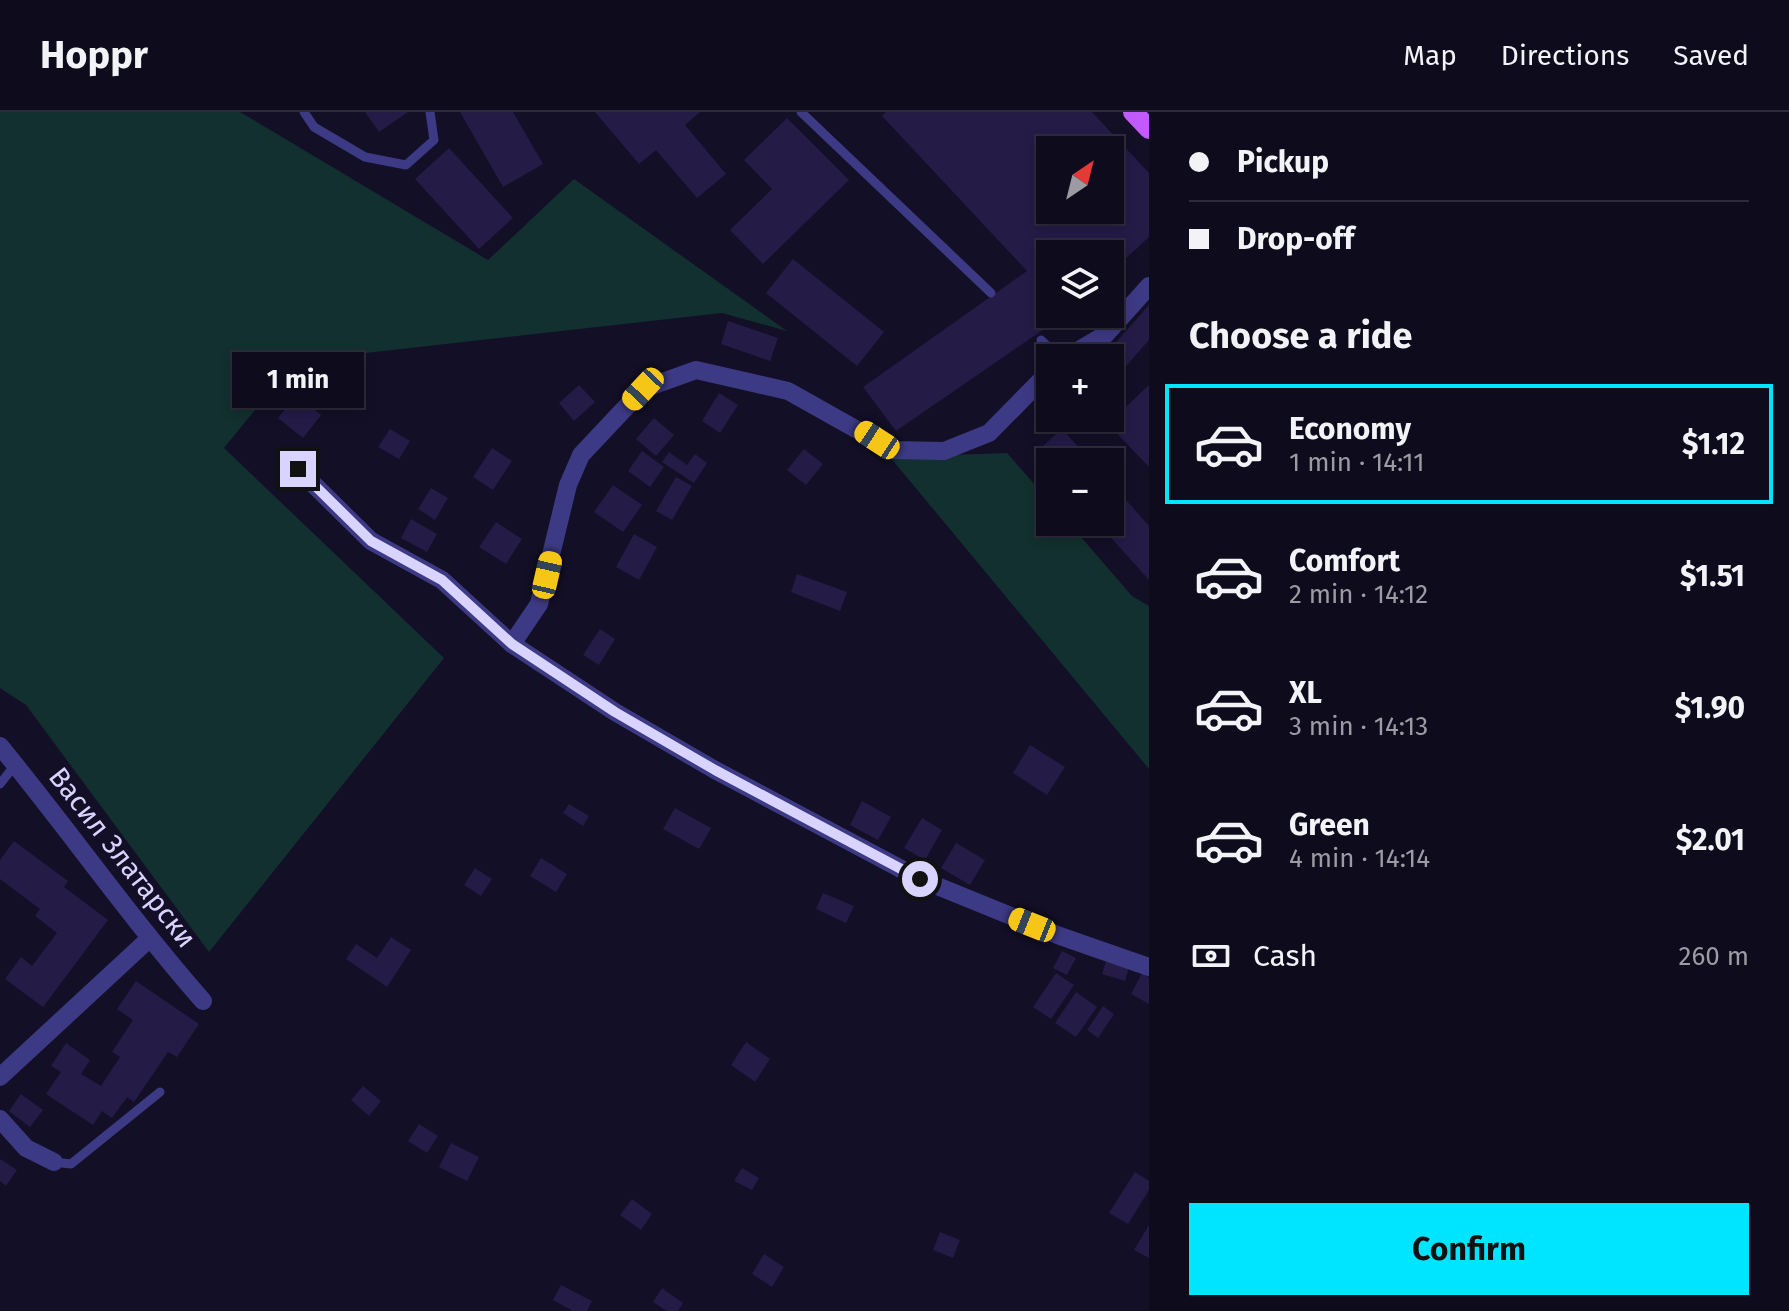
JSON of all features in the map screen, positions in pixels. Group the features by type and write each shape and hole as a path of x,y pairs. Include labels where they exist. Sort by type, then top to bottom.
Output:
{"main road":[{"path":"1133,112 1149,129"}],"street":[{"path":"1088,344 1106,334 1149,286"},
{"path":"512,644 539,604 568,485 581,455 643,389 696,370 788,391 893,450 944,451 989,433 1036,385"},
{"path":"298,469 371,541 442,580 512,644 615,712 920,879 1060,936 1149,967"},
{"name":"Васил Златарски","path":"0,746 61,820 149,939 203,1001"},
{"path":"0,1077 149,939"},
{"path":"0,1119 26,1148 54,1162"}],"lane":[{"path":"304,112 314,127 365,157 406,165 434,140 430,112"},
{"path":"801,112 991,293"},
{"path":"1041,340 1046,344"},
{"path":"0,784 15,765"},
{"path":"54,1162 71,1164 160,1092"}],"green space":[{"path":"0,112 240,112 488,260 574,179 787,331 722,313 295,361 224,448 444,658 209,952 26,705 0,688"},
{"path":"1007,453 1036,486 1036,536 1080,536 1132,596 1149,606 1149,769 890,457"}],"building":[{"path":"365,112 408,112 379,132"},
{"path":"460,112 513,112 543,164 503,187"},
{"path":"595,112 700,112 685,125 726,174 697,198 656,150 639,164"},
{"path":"886,112 1092,112 1114,136 1036,136 1036,224 1124,224 1124,146 1149,173 1149,237 1124,260 1124,240 1036,240 1036,328 1046,328 896,431 863,387 1027,271 882,116"},
{"path":"787,118 849,180 763,264 730,230 772,189 744,160"},
{"path":"449,148 513,218 479,249 415,179"},
{"path":"793,259 884,332 857,366 766,293"},
{"path":"1149,305 1149,340 1124,368 1124,344 1114,344"},
{"path":"728,321 778,338 770,361 721,344"},
{"path":"579,385 595,402 574,421 559,403"},
{"path":"1149,385 1149,467 1116,432 1124,432 1124,409"},
{"path":"719,393 738,405 720,433 702,421"},
{"path":"297,395 321,415 303,438 278,418"},
{"path":"654,418 674,435 656,456 636,439"},
{"path":"390,429 410,441 399,459 378,447"},
{"path":"1059,432 1065,432 1079,448 1041,448"},
{"path":"492,448 512,461 493,490 473,477"},
{"path":"804,449 823,464 806,485 787,470"},
{"path":"642,451 664,467 650,487 628,471"},
{"path":"669,452 687,465 695,454 707,463 694,483 662,462"},
{"path":"676,477 692,486 672,520 656,511"},
{"path":"613,485 642,505 623,532 594,512"},
{"path":"431,488 448,498 435,520 418,509"},
{"path":"1124,498 1149,526 1149,580 1110,536 1124,536"},
{"path":"411,519 437,534 427,552 401,538"},
{"path":"496,522 522,539 506,564 479,547"},
{"path":"634,534 657,547 639,580 616,567"},
{"path":"797,574 847,592 840,611 791,592"},
{"path":"600,629 615,639 599,665 583,655"},
{"path":"1030,745 1065,767 1047,795 1013,773"},
{"path":"862,801 891,817 878,840 850,825"},
{"path":"569,804 589,816 583,826 563,813"},
{"path":"675,808 711,828 699,849 663,829"},
{"path":"922,818 942,830 925,860 904,848"},
{"path":"14,841 68,881 64,887 108,920 43,1007 5,979 21,957 32,966 57,933 35,916 40,909 0,879 0,860"},
{"path":"956,843 985,860 970,885 941,868"},
{"path":"541,858 567,874 556,892 530,876"},
{"path":"475,868 492,879 481,896 464,885"},
{"path":"823,893 854,906 846,923 816,909"},
{"path":"391,937 411,950 387,987 346,959 356,944 377,958"},
{"path":"1062,951 1076,958 1067,975 1053,968"},
{"path":"1106,961 1129,967 1125,981 1102,974"},
{"path":"1056,973 1074,985 1051,1019 1033,1007"},
{"path":"1142,973 1149,977 1149,1004 1131,994"},
{"path":"136,981 199,1024 177,1057 168,1052 134,1102 127,1097 112,1118 102,1111 93,1125 46,1094 61,1072 51,1066 66,1043 90,1060 81,1074 101,1086 120,1057 112,1052 133,1020 117,1009"},
{"path":"1076,992 1097,1007 1076,1037 1055,1023"},
{"path":"1103,1006 1114,1014 1098,1038 1087,1030"},
{"path":"746,1042 770,1059 755,1082 731,1065"},
{"path":"363,1086 381,1101 369,1116 351,1100"},
{"path":"21,1094 43,1110 30,1127 9,1111"},
{"path":"419,1124 438,1136 427,1153 408,1141"},
{"path":"451,1143 479,1157 467,1181 439,1167"},
{"path":"0,1159 17,1170 6,1186 0,1181"},
{"path":"742,1168 759,1178 752,1190 734,1181"},
{"path":"1135,1172 1149,1181 1149,1190 1128,1224 1109,1213"},
{"path":"632,1199 652,1214 641,1230 620,1215"},
{"path":"1149,1225 1149,1258 1134,1250"},
{"path":"940,1232 960,1240 953,1258 933,1250"},
{"path":"764,1254 784,1267 772,1287 752,1274"},
{"path":"561,1285 592,1301 587,1311 573,1311 553,1300"},
{"path":"662,1288 683,1303 678,1311 667,1311 653,1302"}],"route":[{"path":"298,469 371,541 442,580 512,644 615,712 715,770 920,879"}]}
